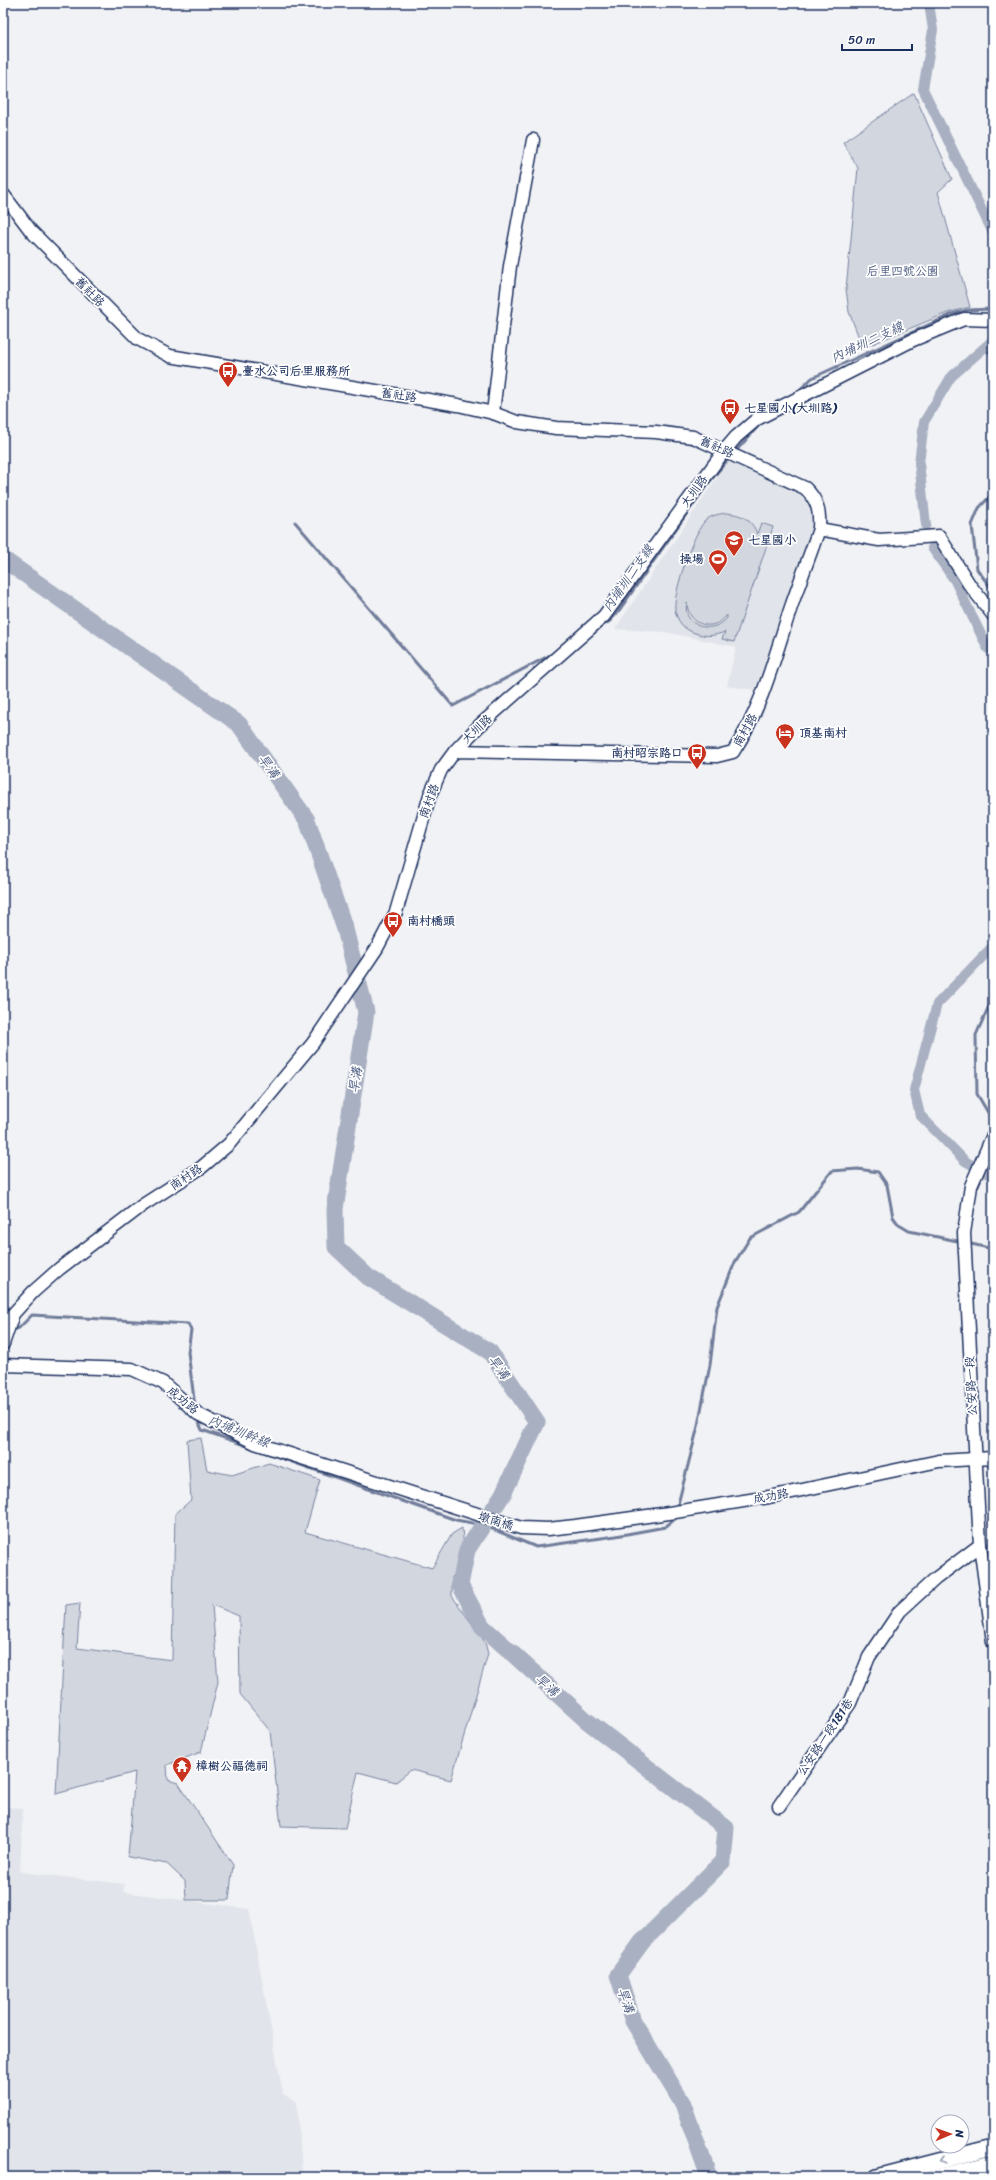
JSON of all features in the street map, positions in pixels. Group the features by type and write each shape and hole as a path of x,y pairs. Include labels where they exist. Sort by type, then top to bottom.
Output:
{"main road":[{"path":"877,2177 993,2147"},
{"path":"935,2177 993,2163"}],"street":[{"path":"493,413 510,266 532,140"},
{"name":"舊社路","path":"3,194 31,231 138,339 170,356 458,405 493,413 517,422 556,428 656,432 693,437 805,488 812,495 817,504 820,514 819,529"},
{"name":"大圳路","path":"455,751 479,726 604,616 724,451 736,437 757,419 859,365 913,340 964,319 993,320"},
{"path":"819,529 880,540 939,536 969,584 993,615"},
{"name":"南村路","path":"3,1344 13,1314 33,1292 143,1205 202,1167 230,1144 313,1043 371,957 396,912 430,795 441,770 455,751 717,756 733,752 749,727 765,691 791,607 819,529"},
{"name":"公安路一段","path":"993,1135 971,1186 964,1233 980,1545 993,1642"},
{"name":"成功路","path":"3,1365 132,1369 163,1383 198,1414 256,1443 445,1505"},
{"name":"成功路","path":"548,1529 769,1497 940,1461 993,1458"},
{"name":"墩南橋","path":"445,1505 521,1528 548,1529"},
{"name":"公安路一段181巷","path":"779,1806 850,1703 869,1657 900,1611 935,1579 980,1545"}],"shaded area":[{"name":"七星國小","path":"728,461 798,491 808,501 816,520 755,690 727,686 736,647 665,632 615,629"},
{"path":"3,1807 23,1808 20,1872 125,1884 123,1892 249,1909 283,2094 297,2102 302,2173 304,2177 3,2177"}],"green space":[{"name":"后里四號公園","path":"914,93 952,179 938,192 970,307 947,313 863,348 849,312 846,289 858,168 843,142"},
{"path":"726,513 745,518 755,529 757,534 761,523 773,527 734,642 722,639 725,632 714,635 706,635 687,630 679,621 675,609 677,590 685,562 701,526 708,518","holes":["687,603 688,611 697,622 702,624 715,624 722,621 727,615 727,618 714,626 700,626 693,623 689,618 686,611"]},
{"path":"201,1438 207,1470 232,1475 269,1463 320,1480 305,1532 432,1568 452,1534 462,1528 466,1567 452,1577 452,1596 485,1642 488,1654 451,1780 411,1770 396,1782 358,1772 345,1828 281,1826 270,1731 240,1694 239,1616 212,1605 218,1682 201,1752 167,1765 168,1780 178,1783 233,1865 229,1900 186,1900 185,1881 167,1864 128,1857 135,1772 56,1794 66,1605 80,1603 77,1648 172,1660 175,1514 191,1500 187,1440"}],"waterway":[{"path":"929,3 933,30 923,89 993,233"},
{"name":"內埔圳二支線","path":"794,395 812,378 952,314 968,310 993,309"},
{"path":"926,525 919,463 924,422 951,377 993,340"},
{"path":"983,349 993,354"},
{"name":"內埔圳二支線","path":"734,453 762,422"},
{"name":"內埔圳二支線","path":"600,627 610,621 618,612 706,486 730,457"},
{"path":"993,493 979,508 972,525 977,569 993,591"},
{"name":"內埔圳二支線","path":"295,522 453,706 554,653"},
{"path":"932,548 955,581 988,649"},
{"name":"旱溝","path":"3,559 239,724 307,820 345,929 366,1012 335,1209 336,1247 368,1277 490,1352 537,1422 503,1494 467,1550 460,1585 482,1626 586,1720 726,1828 723,1861 642,1942 618,1975 633,2021 683,2104 709,2177"},
{"path":"993,946 937,1004 914,1090 920,1115 965,1161 993,1177"},
{"path":"993,997 976,1035 977,1094 993,1121"},
{"path":"677,1508 697,1430 710,1365 717,1307 735,1262 750,1238 799,1212 832,1171 858,1169 878,1172 887,1185 893,1217 899,1225 909,1231 962,1242"},
{"path":"967,1243 993,1249"},
{"name":"內埔圳幹線","path":"11,1330 19,1328 32,1315 188,1324 191,1330 188,1352 195,1407"},
{"name":"內埔圳幹線","path":"196,1416 202,1430 456,1520 483,1525 536,1547 616,1536 665,1527 675,1519 675,1516"}],"place":[{"name":"臺水公司后里服務所","path":"228,388"},
{"name":"七星國小(大圳路)","path":"730,425"},
{"name":"七星國小","path":"734,557"},
{"name":"操場","path":"718,576"},
{"name":"頂基南村","path":"785,750"},
{"name":"南村昭宗路口","path":"697,770"},
{"name":"南村橋頭","path":"393,938"},
{"name":"樟樹公福德祠","path":"182,1783"}]}
